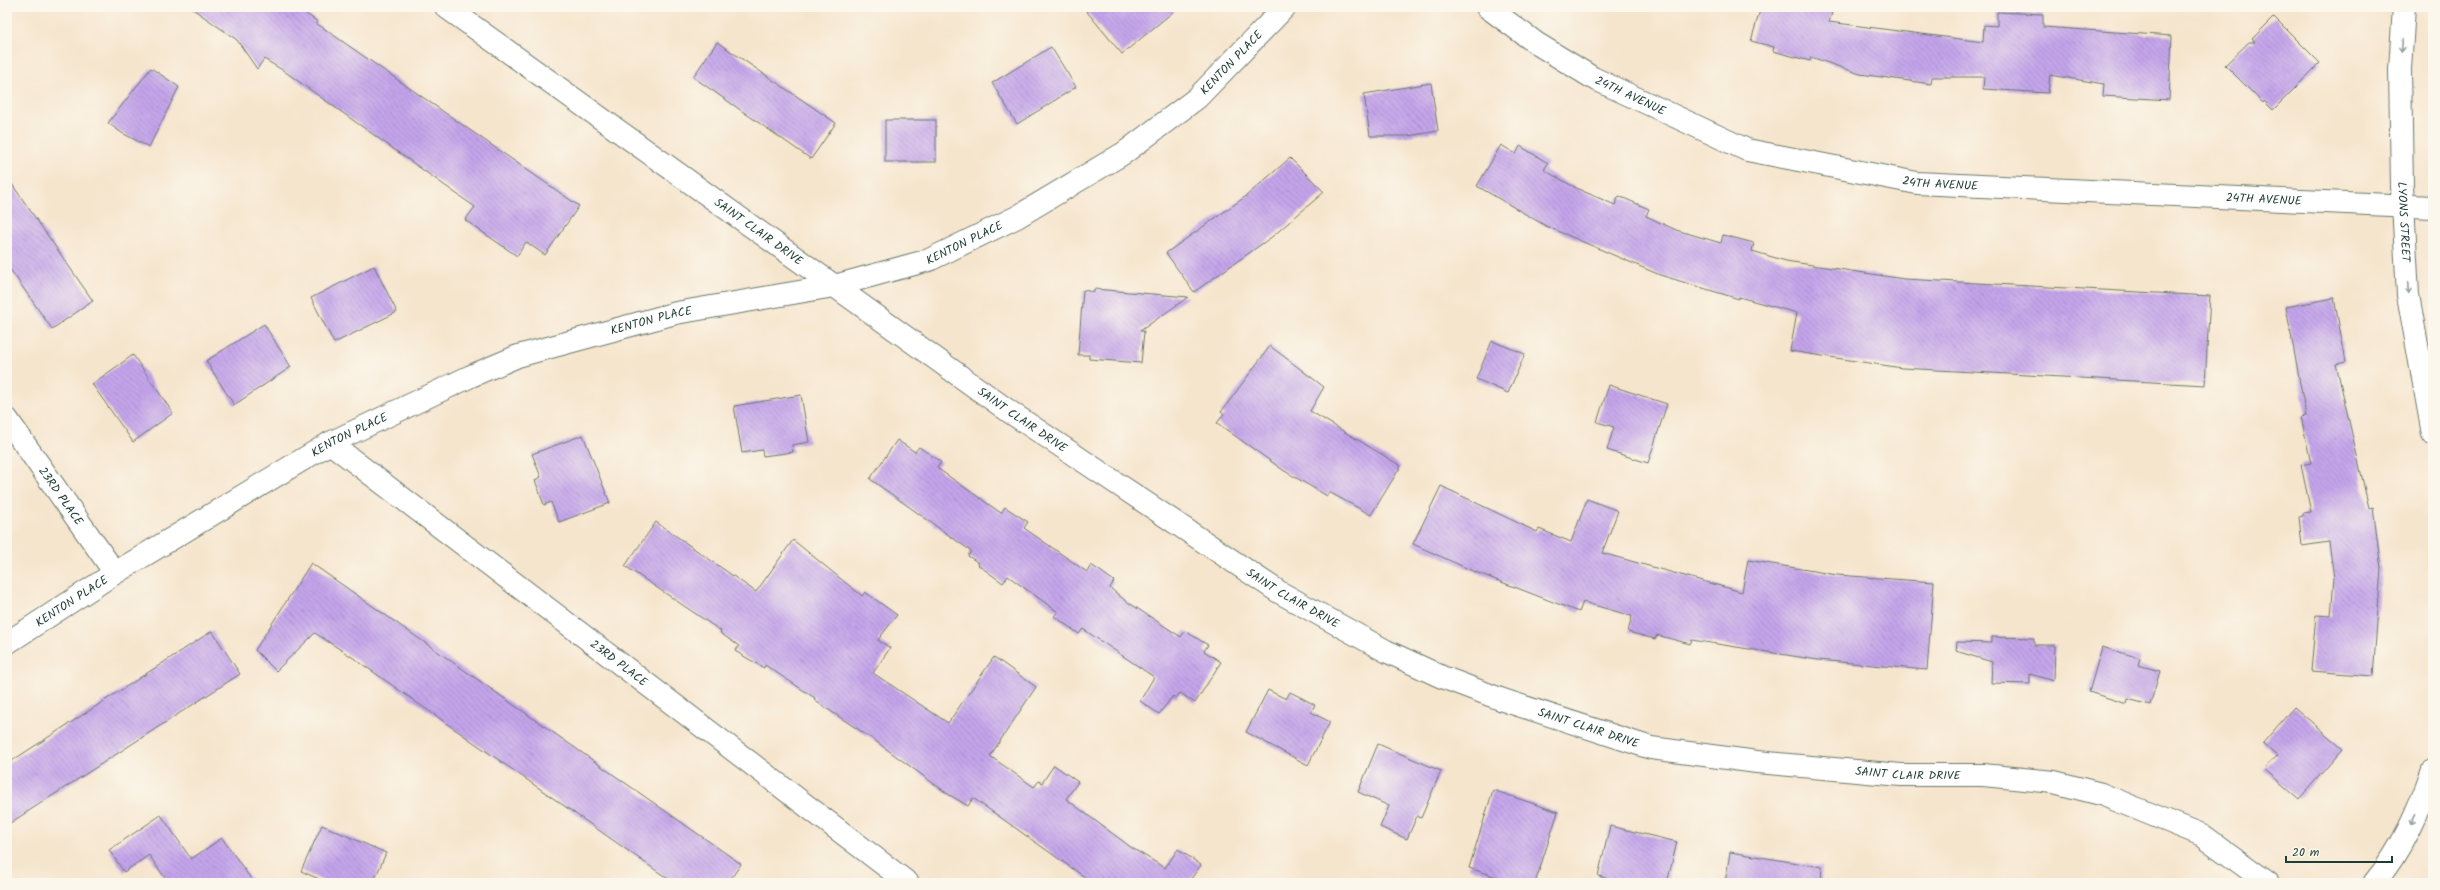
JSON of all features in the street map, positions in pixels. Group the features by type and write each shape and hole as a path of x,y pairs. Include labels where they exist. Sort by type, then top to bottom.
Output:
{"street":[{"name":"SAINT CLAIR DRIVE","path":"447,7 1010,412 1280,592 1386,651 1442,677 1503,700 1651,748 1757,762 1901,775 1983,775 2061,784 2101,794 2202,835 2268,883"},
{"name":"KENTON PLACE","path":"7,643 115,573 330,443 471,376 518,356 676,313 834,286 929,260 1017,218 1124,153 1197,98 1285,7"},
{"name":"24TH AVENUE","path":"1487,7 1536,43 1593,78 1747,150 1917,183 2433,207"},
{"name":"LYONS STREET","path":"2404,7 2400,69 2408,295 2433,434"},
{"name":"23RD PLACE","path":"7,419 115,573"},
{"name":"23RD PLACE","path":"330,443 908,883"},
{"path":"2374,883 2391,862 2421,802 2433,770"}],"building":[{"path":"190,7 296,7 318,22 316,23 579,206 545,255 526,242 517,256 465,220 475,207 284,71 264,59 257,69 237,40"},
{"path":"1083,7 1179,7 1122,54"},
{"path":"1761,7 1811,7 1832,13 1829,22 1983,42 1984,25 1997,26 1997,12 2043,14 2043,27 2172,36 2169,100 2103,96 2104,84 2050,75 2048,93 1983,89 1984,77 1932,77 1931,84 1860,74 1811,57 1810,61 1773,51 1774,47 1751,41"},
{"path":"2274,17 2320,63 2273,110 2264,101 2263,103 2225,65 2249,42 2255,42 2252,39"},
{"path":"717,42 836,123 811,159 693,77"},
{"path":"1051,47 1076,87 1017,124 992,83"},
{"path":"151,68 179,87 149,147 122,133 108,123"},
{"path":"1431,83 1438,131 1408,136 1370,136 1364,94"},
{"path":"885,120 936,120 936,162 885,162"},
{"path":"1501,145 1516,154 1520,146 1548,163 1544,170 1578,189 1615,205 1619,196 1649,209 1646,216 1676,230 1721,243 1723,235 1754,243 1752,251 1786,261 1904,279 2210,296 2205,385 1902,368 1790,351 1797,313 1739,297 1739,299 1660,275 1546,226 1477,186"},
{"path":"1290,158 1324,192 1273,236 1194,292 1166,253 1245,197"},
{"path":"7,177 93,301 52,329 7,265"},
{"path":"374,266 397,312 334,343 311,298"},
{"path":"1094,289 1188,297 1140,331 1144,331 1141,363 1089,359 1089,355 1078,355 1083,290 1094,292"},
{"path":"2334,298 2346,362 2336,364 2369,508 2373,507 2381,569 2373,676 2311,671 2316,615 2331,616 2334,578 2329,542 2302,546 2299,517 2303,516 2303,513 2311,512 2301,465 2311,463 2301,417 2306,416 2286,307"},
{"path":"264,324 291,367 234,405 206,361"},
{"path":"1492,341 1525,354 1508,393 1476,379"},
{"path":"1270,346 1324,387 1310,411 1401,466 1371,515 1329,492 1327,496 1283,470 1217,423 1224,414 1221,412"},
{"path":"133,355 173,413 133,442 92,384"},
{"path":"1609,385 1667,404 1648,463 1607,450 1614,427 1597,422"},
{"path":"801,395 809,442 792,445 793,452 763,456 762,450 742,453 734,406"},
{"path":"583,435 610,503 559,522 551,502 544,505 535,480 541,477 532,454"},
{"path":"897,440 915,452 919,447 941,462 937,468 1001,513 1005,507 1028,522 1024,528 1087,572 1091,565 1103,573 1114,581 1110,588 1126,601 1181,637 1185,631 1208,645 1204,651 1221,662 1195,703 1180,693 1176,698 1173,696 1159,714 1140,701 1154,677 1083,629 1079,634 1054,616 1058,612 1008,576 1003,583 968,556 971,551 870,479"},
{"path":"1441,486 1537,532 1539,529 1571,542 1587,499 1618,511 1602,553 1742,592 1748,560 1837,575 1934,582 1927,670 1818,660 1692,640 1690,644 1657,635 1655,639 1628,632 1632,616 1583,602 1579,612 1473,571 1413,544"},
{"path":"656,522 756,592 793,540 862,596 865,592 897,615 878,640 890,648 873,673 948,723 994,657 1036,687 990,756 1034,787 1039,781 1042,783 1054,765 1078,782 1066,799 1132,848 1165,868 1178,849 1201,865 1188,883 1093,883 973,798 968,806 948,794 874,740 814,700 815,698 765,665 764,668 735,651 739,646 720,633 721,631 625,566"},
{"path":"311,563 741,864 728,883 674,883 352,657 315,633 276,671 255,650"},
{"path":"212,631 240,674 7,825 7,764"},
{"path":"1992,637 2034,638 2034,645 2055,645 2054,681 2030,674 2030,684 1991,683 1992,662 1956,651 1957,642 1992,643"},
{"path":"2102,647 2140,658 2138,665 2160,671 2150,705 2128,699 2127,704 2089,692"},
{"path":"1268,690 1286,699 1290,692 1302,698 1315,705 1311,712 1330,722 1308,765 1246,732"},
{"path":"2294,707 2343,749 2299,799 2264,769 2277,755 2263,743"},
{"path":"1378,744 1441,771 1421,818 1417,816 1407,839 1380,827 1389,806 1358,792"},
{"path":"1493,790 1558,812 1535,883 1498,883 1500,878 1469,868"},
{"path":"161,815 191,859 222,838 254,883 158,883 165,878 149,855 124,872 109,850"},
{"path":"322,825 386,853 373,883 328,883 301,871"},
{"path":"1610,826 1677,842 1667,883 1625,883 1598,876"},
{"path":"1730,852 1822,867 1821,883 1725,883"}]}
